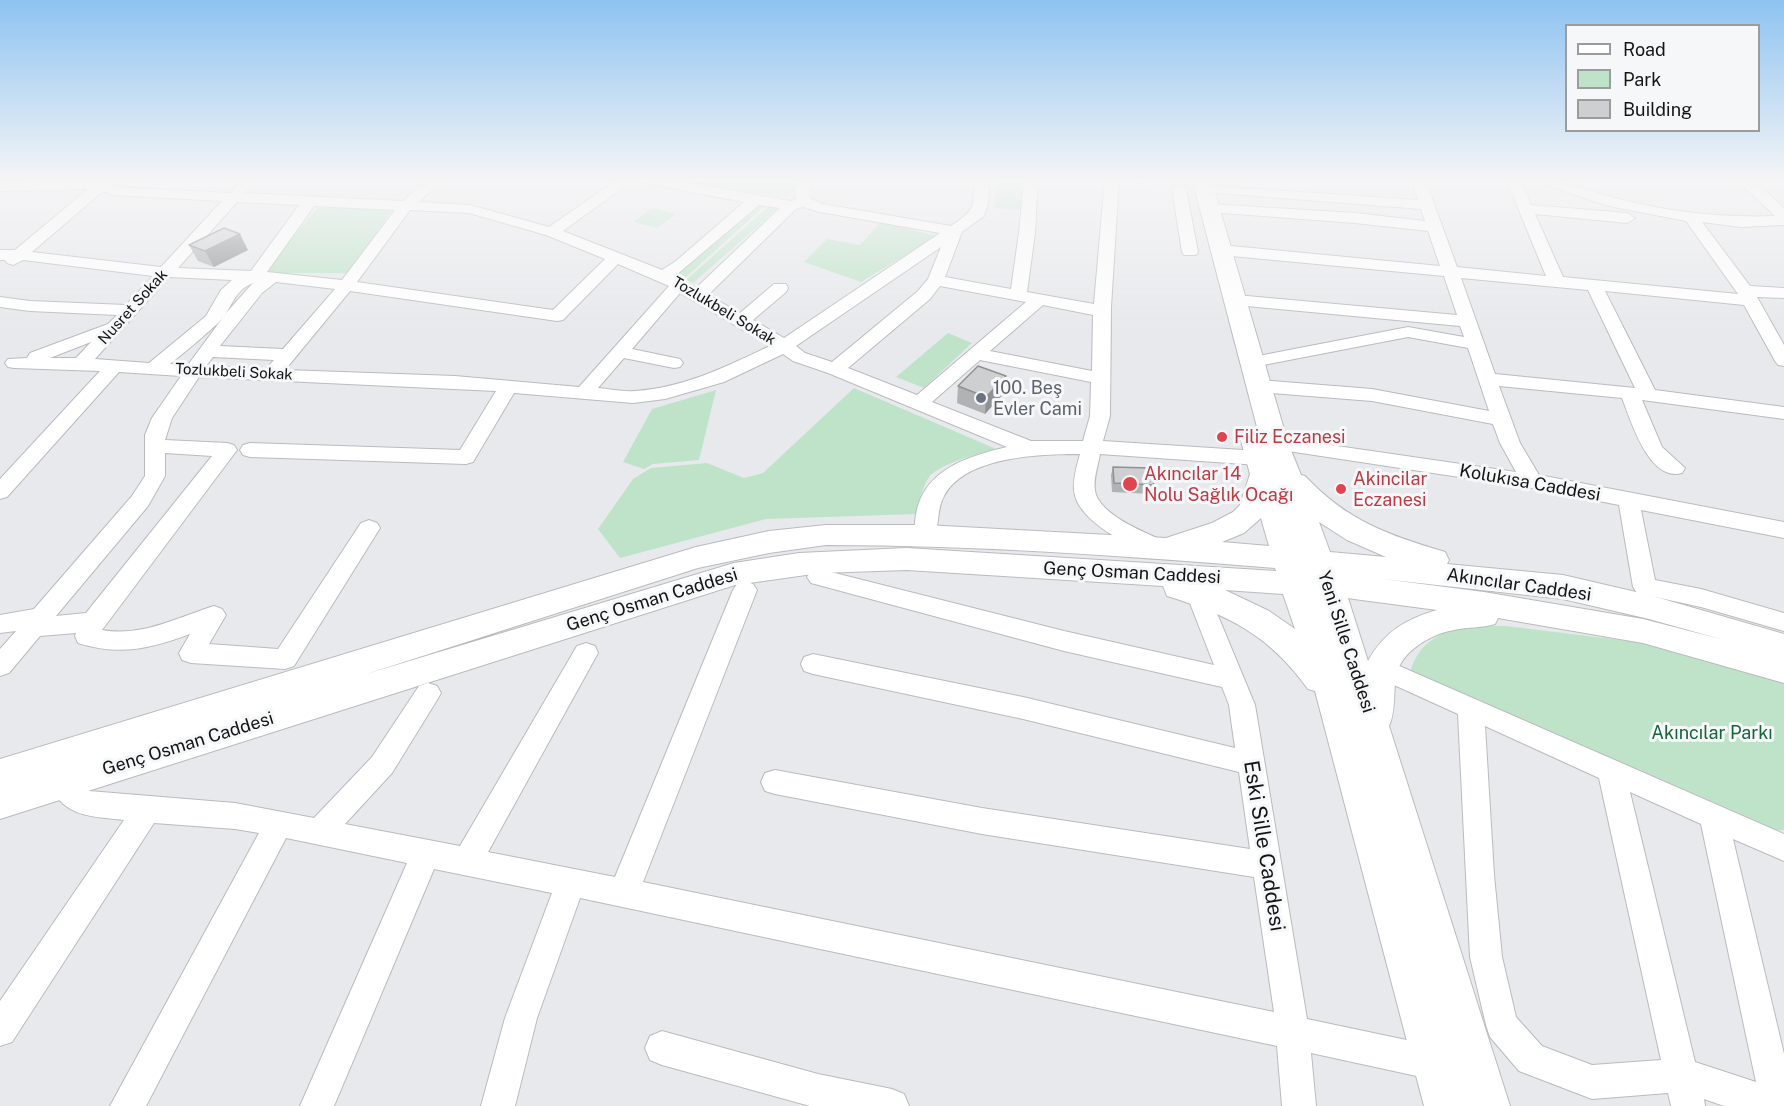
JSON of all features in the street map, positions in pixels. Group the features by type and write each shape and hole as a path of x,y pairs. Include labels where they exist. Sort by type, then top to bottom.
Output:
{"main road":[{"name":"Yeni Sille Caddesi","path":"1208,231 1270,461 1308,572 1373,728 1487,1106"},
{"name":"Yeni Sille Caddesi","path":"1213,231 1240,300 1255,358 1270,461"},
{"path":"1158,548 1202,538 1238,523 1256,504 1270,461 1324,512 1371,541 1418,557 1527,577 1556,601"},
{"name":"Genç Osman Caddesi","path":"4,799 696,558 769,542 826,535 925,535 1158,548 1308,572"},
{"name":"Genç Osman Caddesi","path":"4,799 734,574 791,564 849,559 908,559 1113,573 1308,572"},
{"name":"Yeni Sille Caddesi","path":"1308,572 1335,701 1447,1106"},
{"name":"Akıncılar Caddesi","path":"1308,572 1556,601 1649,606 1784,647"},
{"path":"1113,573 1198,593 1229,604 1262,621 1312,666 1335,701"},
{"path":"1373,728 1381,668 1405,636 1434,622 1556,601"},
{"name":"Akıncılar Caddesi","path":"1556,601 1642,631 1784,670"}],"street":[{"path":"0,269 48,231"},
{"name":"Nusret Sokak","path":"81,364 203,231"},
{"path":"0,666 140,501 155,476 155,435 162,418 207,351 255,289 291,231"},
{"path":"271,375 387,231"},
{"name":"Tozlukbeli Sokak","path":"546,231 672,280 784,346"},
{"path":"583,394 621,352 682,264 720,231"},
{"path":"698,295 768,231"},
{"path":"836,369 924,295 936,280 956,231"},
{"path":"956,231 784,346 799,357 836,369 1029,448"},
{"path":"1018,295 1027,231"},
{"path":"1108,231 1102,311 1100,416 1091,447 1084,492 1091,509 1113,525 1158,548"},
{"path":"1190,252 1192,231"},
{"path":"1213,231 1240,300 1467,321"},
{"path":"1435,231 1510,443 1532,481"},
{"path":"1534,231 1556,281"},
{"path":"1701,231 1748,296 1784,361"},
{"path":"1221,250 1594,285 1748,296 1784,293"},
{"path":"0,255 20,255 164,272 346,284 557,316 616,257"},
{"path":"155,367 213,319 227,294 238,283 263,277"},
{"path":"936,280 1102,311"},
{"path":"1594,285 1638,394 1653,450 1675,468"},
{"path":"743,320 780,288"},
{"path":"918,404 1039,300"},
{"path":"0,302 30,306 130,310"},
{"path":"7,365 57,350 115,326"},
{"path":"1255,358 1408,332 1476,345"},
{"name":"Tozlukbeli Sokak","path":"7,365 81,364 155,367 509,386 633,397 665,393 717,378 784,346"},
{"path":"207,351 288,355"},
{"path":"621,352 674,363"},
{"path":"976,354 1101,378"},
{"path":"0,492 115,365"},
{"path":"1488,379 1638,394 1784,413"},
{"path":"250,450 466,457 509,386"},
{"path":"1259,386 1372,395 1502,419"},
{"path":"155,446 226,450 93,622 87,636 104,642 147,640 214,615 191,653 285,659 369,528"},
{"name":"Kolukısa Caddesi","path":"1029,448 1091,447 1532,481 1784,530"},
{"path":"925,535 930,499 945,480 979,460 1029,448"},
{"path":"1629,501 1645,586 1701,598 1784,622"},
{"path":"819,577 1065,641 1231,679"},
{"path":"624,892 745,590"},
{"name":"Eski Sille Caddesi","path":"1198,593 1242,705 1293,1032 1299,1106"},
{"path":"0,624 93,622"},
{"path":"467,861 586,653"},
{"path":"813,664 1023,708 1251,763"},
{"path":"1381,668 1784,848"},
{"path":"319,832 381,765 428,693"},
{"path":"1470,707 1485,945 1502,1025 1531,1059 1592,1082 1684,1091 1778,1106 1713,816"},
{"path":"1611,770 1684,1091"},
{"path":"775,782 982,821 1267,865"},
{"path":"62,783 82,803 235,816 279,824 624,892 1436,1063"},
{"path":"0,1030 147,810"},
{"path":"127,1106 279,824"},
{"path":"317,1106 426,853"},
{"path":"498,1106 521,1018 571,882"},
{"path":"662,1048 816,1098 892,1106"}],"green space":[{"path":"298,231 378,231 348,273 263,273"},
{"path":"724,231 737,231 684,279 673,275"},
{"path":"741,231 753,231 693,283 686,280"},
{"path":"873,231 915,231 937,236 861,282 804,262 827,239 860,245"},
{"path":"948,333 972,343 924,388 896,377"},
{"path":"854,388 996,449 961,460 934,472 925,485 918,514 766,519 620,558 598,529 633,479 651,468 707,463 744,478 763,473"},
{"path":"716,390 699,460 653,464 644,469 623,462 652,409"},
{"name":"Akıncılar Parkı","path":"1464,626 1506,626 1645,643 1784,683 1784,830 1766,831 1410,672 1424,646 1445,633"}],"building":[{"path":"219,231 231,231 240,234 205,251 189,245"},
{"path":"978,366 1006,376 986,397 958,386"},
{"path":"1113,467 1149,468 1154,485 1114,483"}],"place":[{"name":"100. Beş Evler Cami","path":"981,398"},
{"name":"Filiz Eczanesi","path":"1222,437"},
{"name":"Akıncılar 14 Nolu Sağlık Ocağı","path":"1130,484"},
{"name":"Akincilar Eczanesi","path":"1341,489"}]}
